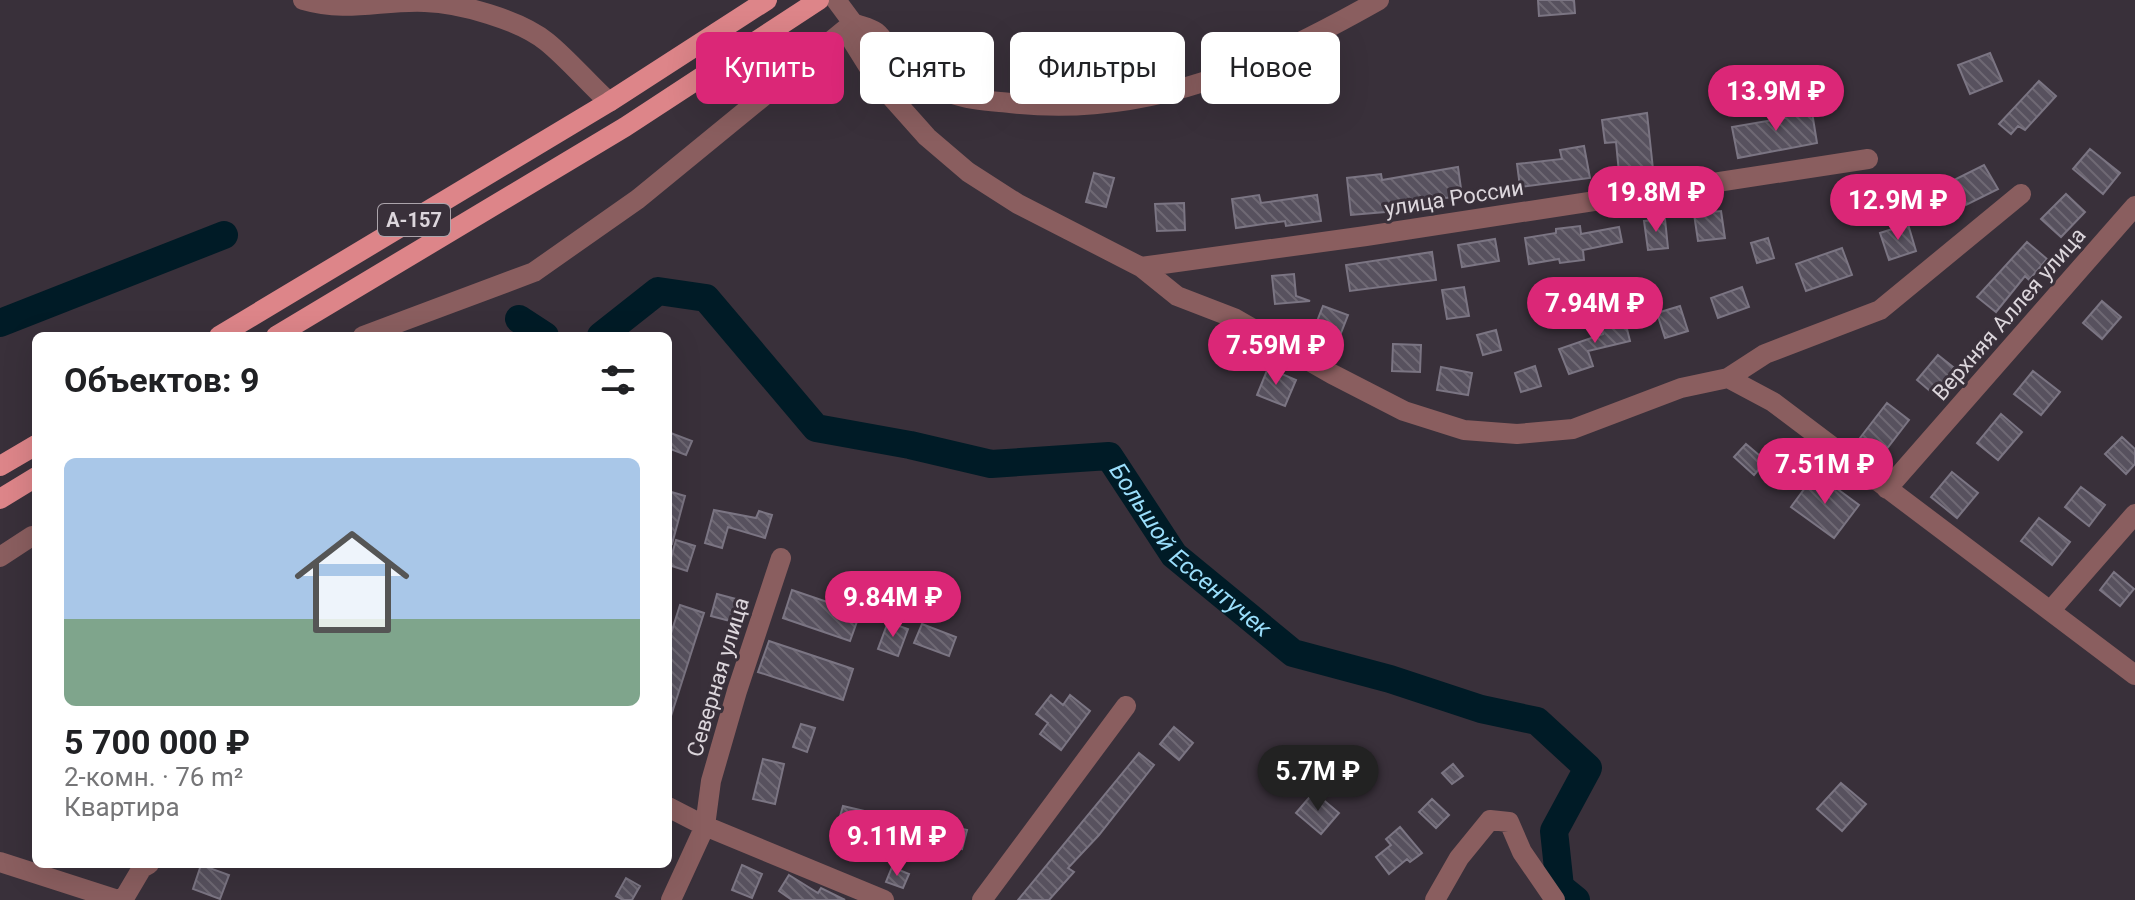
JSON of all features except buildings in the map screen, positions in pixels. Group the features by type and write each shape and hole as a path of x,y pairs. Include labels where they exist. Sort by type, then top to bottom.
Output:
{"main road":[{"name":"А-157","path":"226,332 609,102 767,0"},
{"name":"А-157","path":"283,332 625,127 819,0"},
{"path":"0,466 32,447"},
{"path":"0,499 32,479"}],"street":[{"path":"303,0 346,8 426,2 475,11 513,24 545,40 609,102"},
{"path":"836,0 853,23 876,32 893,55 921,80 953,94 1024,105 1063,106 1112,104 1167,94 1216,80 1337,24 1379,0"},
{"path":"853,23 853,42 878,82 927,137 968,172 1018,204 1141,267 1177,296 1234,318 1404,411 1464,430 1517,434 1573,429 1681,388 1728,378 1765,354 1880,310 2021,194"},
{"path":"374,332 534,272 638,199 853,23"},
{"name":"улица России","path":"1141,267 1868,159"},
{"name":"Верхняя Аллея улица","path":"1887,489 2135,206"},
{"path":"1728,378 1773,402 2135,675"},
{"path":"2051,610 2135,514"},
{"path":"0,557 32,536"},
{"name":"Северная улица","path":"671,900 705,826 711,781 781,558"},
{"path":"982,900 1126,706"},
{"path":"672,809 705,826 884,900"},
{"path":"1435,900 1459,858 1490,820 1509,822 1522,852 1555,900"},
{"path":"0,862 120,900 142,868"}],"waterway":[{"name":"Большой Ессентучек","path":"0,323 224,235"},
{"name":"Большой Ессентучек","path":"606,332 658,291 706,298 816,428 991,464 1109,456 1174,555 1293,653 1390,679 1481,709 1537,721 1588,768 1554,831 1560,887 1576,900"},
{"name":"Большой Ессентучек","path":"519,319 539,332"}]}
